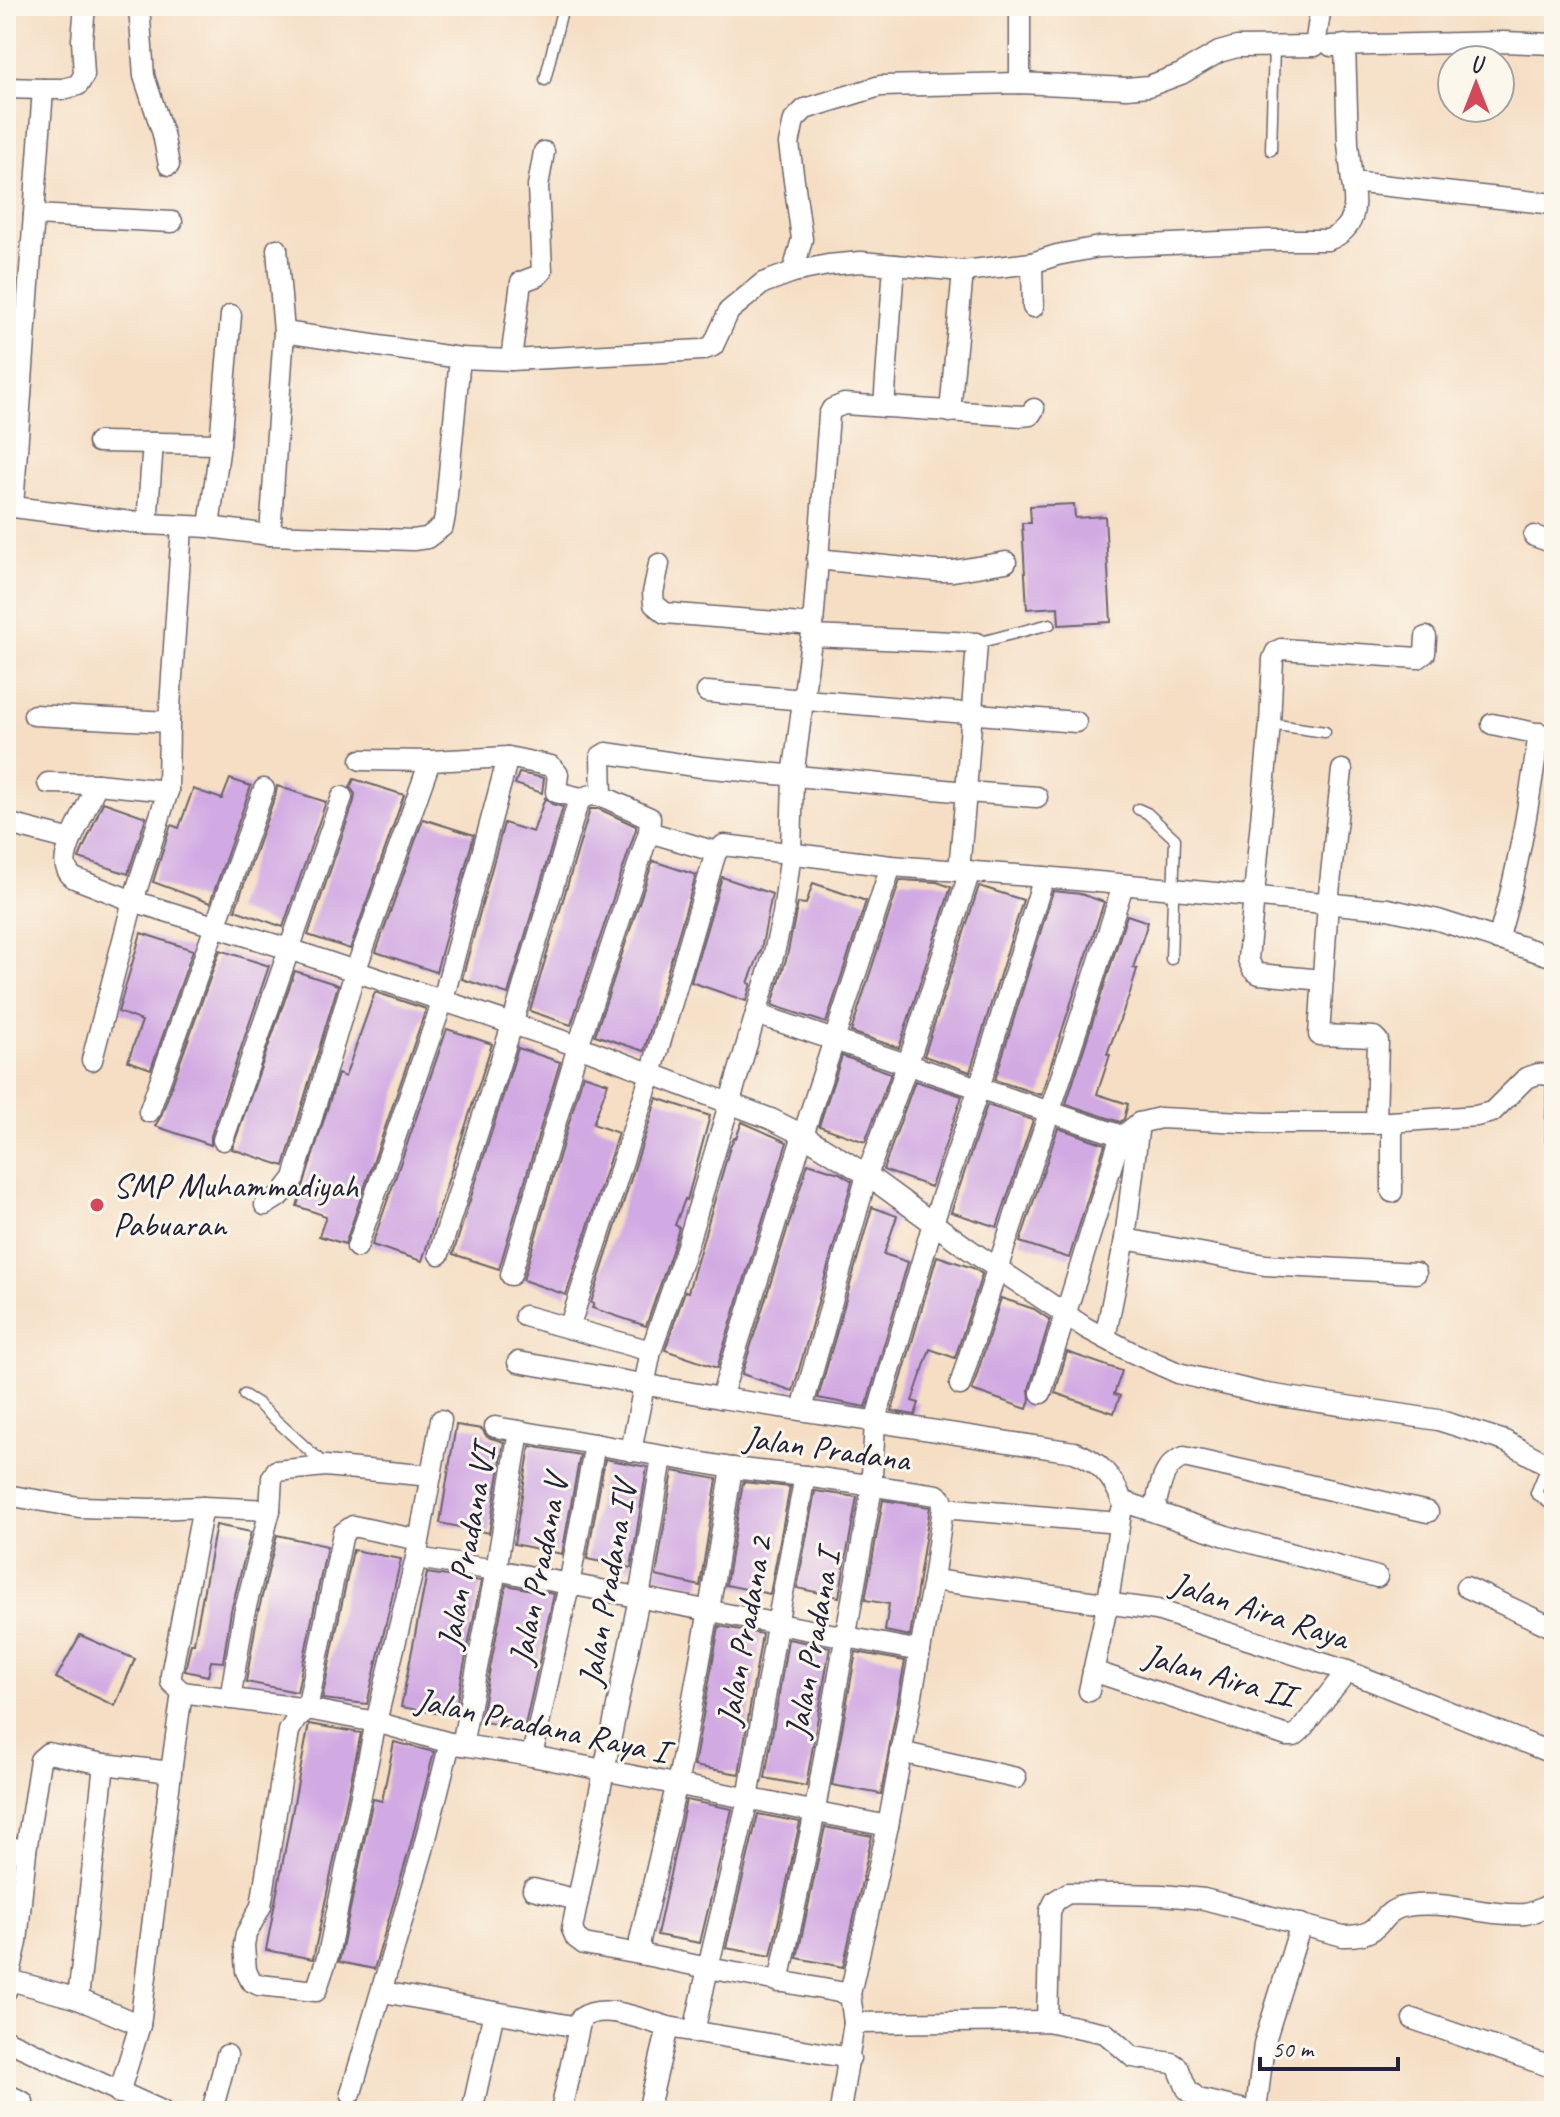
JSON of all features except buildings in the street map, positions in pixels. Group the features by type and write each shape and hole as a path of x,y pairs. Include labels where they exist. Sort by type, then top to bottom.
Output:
{"street":[{"path":"6,88 63,89 78,85 84,75 82,40 85,6"},
{"path":"139,6 144,76 163,134 169,165"},
{"path":"1020,6 1020,83"},
{"path":"1315,46 1321,6"},
{"path":"793,272 802,239 789,144 794,120 805,109 880,86 1020,83 1127,88 1149,86 1181,74 1219,52 1237,47 1504,42 1554,44"},
{"path":"284,332 460,358 511,360 702,350 713,346 729,311 763,283 793,272 861,262 963,271 1032,263 1099,247 1328,240 1338,236 1354,216 1356,203 1348,143 1345,45"},
{"path":"43,89 10,506 147,524 209,527 270,535 413,540 437,532 443,526 460,358"},
{"path":"511,360 521,282 542,271 538,186 544,152"},
{"path":"1352,182 1554,204"},
{"path":"34,215 172,222"},
{"path":"270,535 284,332 277,249"},
{"path":"1032,263 1033,307"},
{"path":"884,407 894,265"},
{"path":"950,412 963,271"},
{"path":"209,527 231,315"},
{"path":"631,1451 651,1351 687,1246 783,914 791,852 793,777 813,631 829,415 832,409 844,404 1021,416 1030,415 1034,409"},
{"path":"98,442 220,444"},
{"path":"147,524 153,443"},
{"path":"92,1060 133,901 168,791 169,722 182,527"},
{"path":"817,559 935,571 1006,562"},
{"path":"659,564 654,604 665,613 813,631 977,643 966,792 964,870 908,1063 867,1175 802,1409"},
{"path":"1323,980 1280,977 1253,970 1248,959 1270,724 1273,659 1281,649 1418,658 1425,653 1426,637"},
{"path":"707,692 1076,722"},
{"path":"34,715 169,722"},
{"path":"1492,724 1546,735 1498,940"},
{"path":"439,1254 576,809 591,797 600,760 606,753 793,777 1037,797"},
{"path":"357,1247 442,1003 508,757"},
{"path":"361,760 430,761 508,757 551,766 558,774 556,792 591,797 650,818 649,832 578,1046 511,1275"},
{"path":"265,1205 281,1195 294,1178 355,972 430,761"},
{"path":"1342,770 1328,903 1319,1035 1374,1037 1378,1041 1392,1192"},
{"path":"48,783 168,791"},
{"path":"97,784 71,840 64,864 67,873 74,878 133,901 289,949 442,1003 578,1046 729,1102 803,1135 867,1175 1064,1313 1105,1338 1178,1373 1261,1393 1438,1420 1505,1441 1551,1466"},
{"path":"149,1112 264,789"},
{"path":"223,1140 342,797"},
{"path":"6,823 71,840"},
{"path":"649,832 716,852"},
{"path":"569,1328 651,1074 716,852 724,845 891,866 1388,909 1438,920 1554,957"},
{"path":"721,1398 891,866"},
{"name":"Jalan Pradana I","path":"779,1982 814,1812 872,1487 875,1422 933,1223 979,1088 1044,877"},
{"path":"960,1385 1123,885"},
{"path":"756,1014 908,1063 1116,1134 1120,1138"},
{"path":"1041,1393 1120,1138 1139,1123 1160,1118 1264,1123 1384,1123 1476,1116 1492,1112 1526,1078 1553,1074"},
{"path":"1105,1338 1125,1239 1139,1123"},
{"path":"1125,1239 1265,1265 1416,1273"},
{"path":"525,1316 651,1351"},
{"path":"518,1362 721,1398 1074,1452 1097,1463 1118,1489 1122,1501 1108,1602"},
{"path":"441,1420 417,1549 376,1722 328,1955 316,1991 259,1985 251,1981 246,1971 246,1934 261,1906 289,1731 307,1709 343,1533 353,1526 417,1549 496,1570 920,1651"},
{"name":"Jalan Pradana VI","path":"351,2093 456,1744 496,1570 519,1431 495,1427"},
{"name":"Jalan Pradana","path":"519,1431 732,1468 937,1495 942,1499 943,1508 1119,1523"},
{"name":"Jalan Pradana V","path":"532,1756 569,1585 595,1444"},
{"name":"Jalan Pradana IV","path":"645,1955 584,1944 576,1938 572,1929 639,1598 662,1457"},
{"path":"1154,1511 1167,1468 1172,1461 1184,1457 1428,1512"},
{"path":"230,1699 244,1614 270,1510 272,1478 276,1471 325,1466 431,1476"},
{"path":"732,1468 676,1785 640,1949 645,1955 850,1994"},
{"name":"Jalan Pradana 2","path":"694,2032 748,1799 805,1476"},
{"path":"6,1495 79,1507 270,1510"},
{"path":"1122,1501 1226,1536 1377,1577"},
{"path":"119,2093 140,2025 182,1692 171,1682 171,1675 203,1507"},
{"path":"840,2111 854,2023 850,1994 888,1826 933,1580 943,1508"},
{"name":"Jalan Aira Raya","path":"933,1580 1157,1610 1347,1671 1554,1754"},
{"path":"1466,1587 1554,1628"},
{"name":"Jalan Aira II","path":"1108,1602 1091,1681 1294,1736 1347,1671"},
{"name":"Jalan Pradana Raya I","path":"182,1692 376,1722 456,1744 888,1826"},
{"path":"900,1752 1016,1778"},
{"path":"140,2025 78,1999 8,1985 17,1942 16,1848 43,1755 48,1753 171,1772"},
{"path":"78,1999 104,1764"},
{"path":"533,1889 578,1900"},
{"path":"1047,2021 1050,1911 1055,1901 1068,1893 1204,1899 1328,1933 1360,1936 1372,1933 1396,1909 1409,1905 1525,1914 1554,1903"},
{"path":"1256,2111 1264,2044 1301,1924"},
{"path":"383,1992 578,2027"},
{"path":"561,2111 578,2027 581,2018 588,2013 607,2011 668,2027 850,2058"},
{"path":"472,2111 494,2012"},
{"path":"1413,2019 1554,2068"},
{"path":"854,2023 1047,2021 1105,2033 1133,2057 1172,2063 1178,2067 1187,2089 1198,2099 1249,2111"},
{"path":"648,2111 668,2027"},
{"path":"6,2040 162,2111"},
{"path":"212,2111 227,2055"}],"lane":[{"path":"545,80 563,6"},
{"path":"1271,150 1274,47"},
{"path":"977,643 1050,624"},
{"path":"1270,724 1325,732"},
{"path":"1138,809 1147,813 1175,839 1171,959"},
{"path":"1551,1141 1553,1074"},
{"path":"244,1395 257,1403 325,1466"},
{"path":"1551,1466 1536,1493 1554,1507"}],"place":[{"name":"SMP Muhammadiyah Pabuaran","path":"97,1205"}]}
